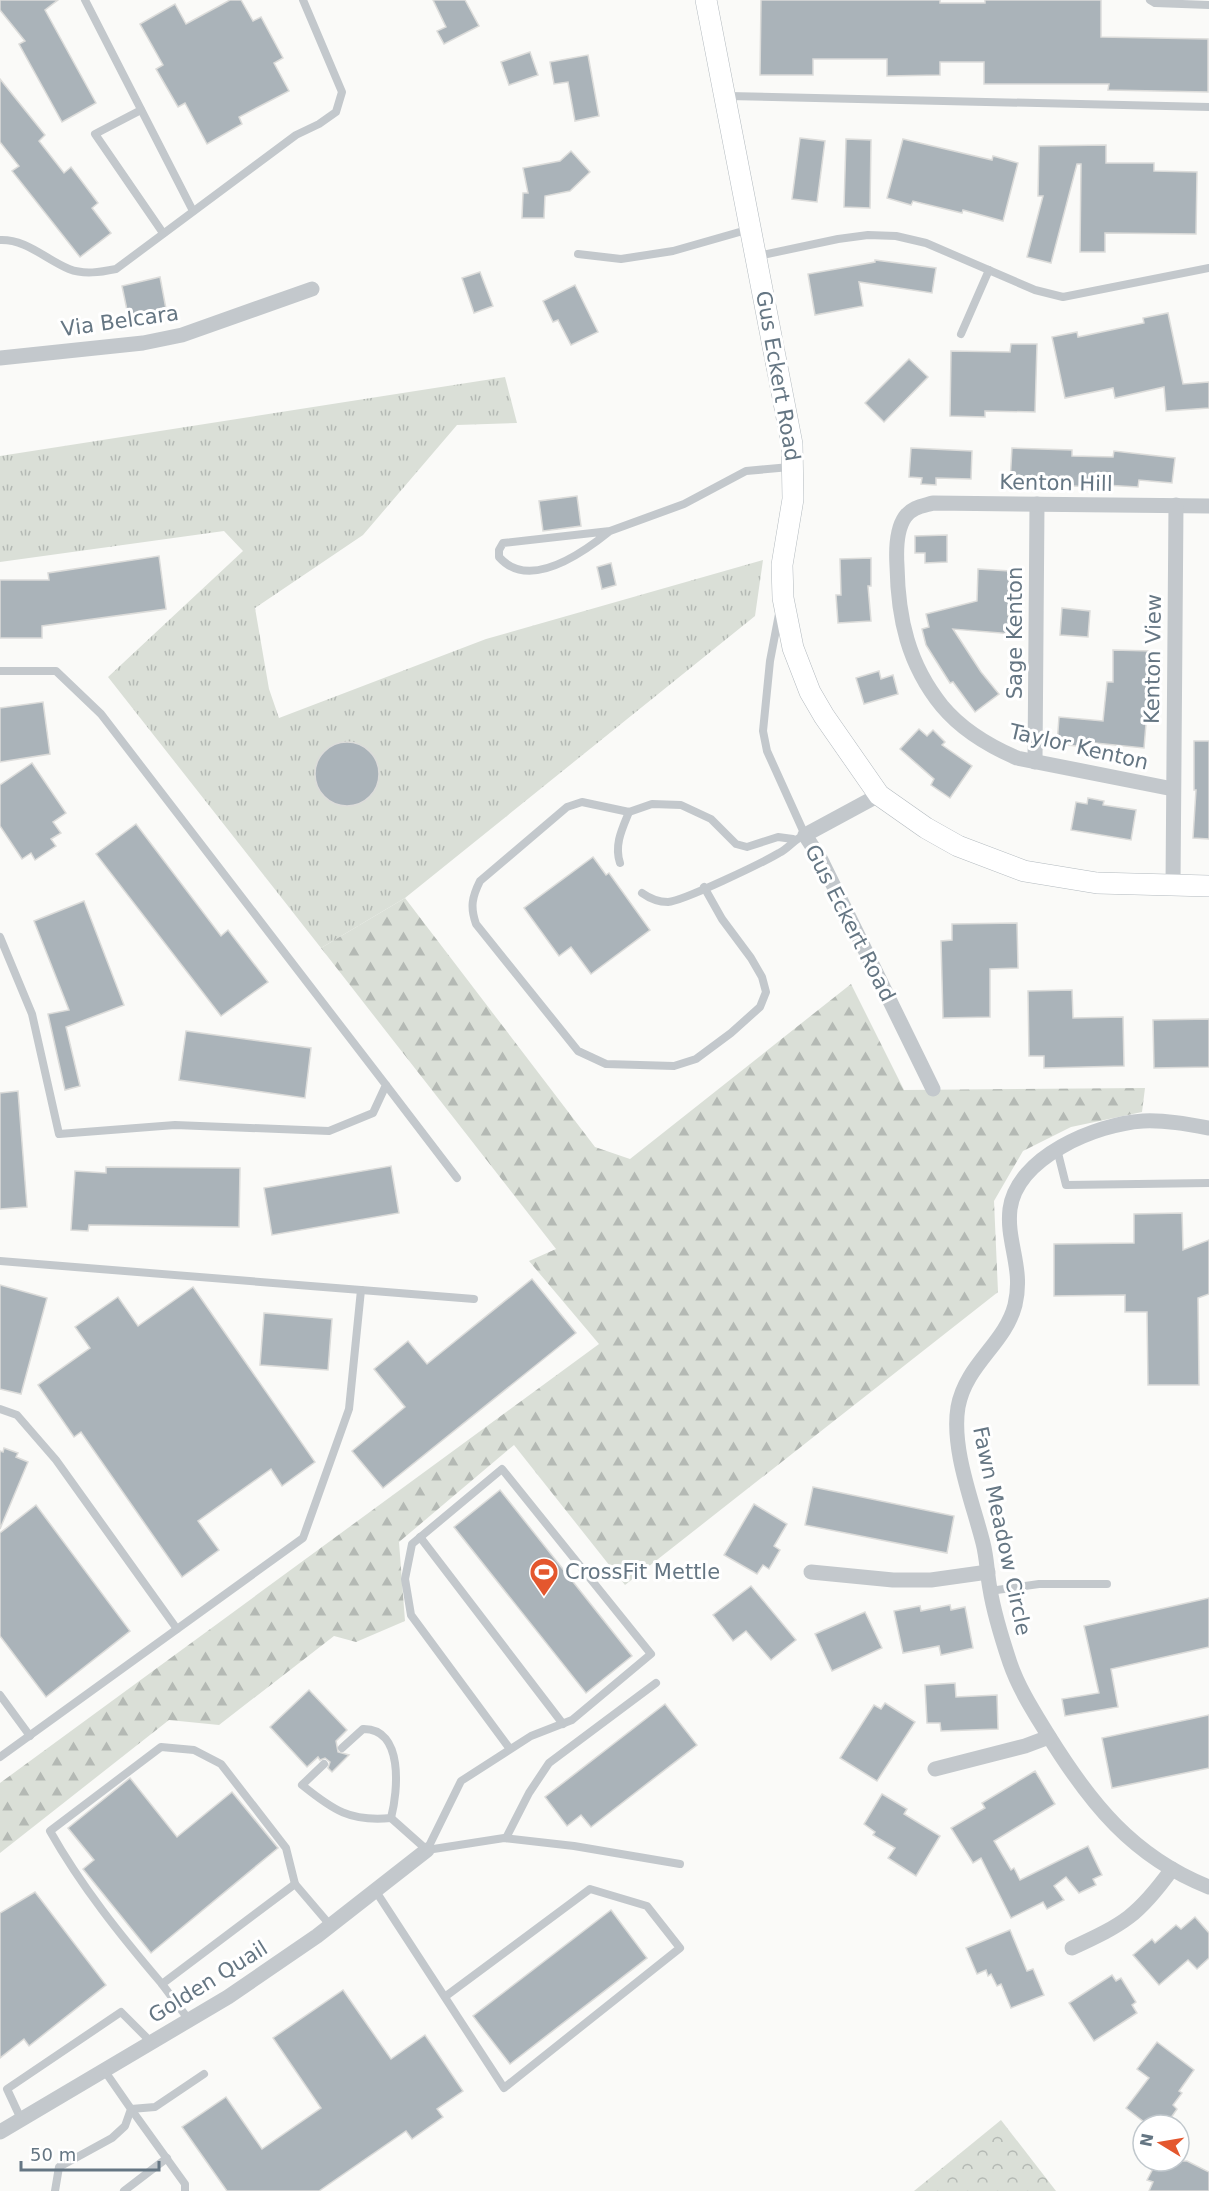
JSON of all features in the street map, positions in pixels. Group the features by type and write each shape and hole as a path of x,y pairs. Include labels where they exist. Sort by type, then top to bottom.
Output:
{"street":[{"name":"Gus Eckert Road","path":"706,0 786,401 794,467 793,499 782,565 783,598 793,648 810,692 842,744 879,795 799,837 820,860 933,1089"},
{"name":"Via Belcara","path":"0,358 143,343 182,335 312,290"},
{"name":"Kenton Hill","path":"906,516 917,507 933,503 1209,506"},
{"name":"Sage Kenton","path":"1035,762 1037,504"},
{"name":"Kenton View","path":"1173,885 1176,505"},
{"name":"Taylor Kenton","path":"906,516 899,530 896,554 898,607 907,644 925,681 943,707 965,728 996,749 1035,762 1173,789"},
{"path":"879,795 926,828 958,846 1024,872 1097,883 1209,886"},
{"name":"Fawn Meadow Circle","path":"1209,1128 1175,1122 1142,1121 1116,1126 1072,1140 1057,1149 1027,1174 1013,1194 1010,1224 1019,1278 1015,1306 1005,1328 969,1376 958,1408 957,1424 963,1469 984,1546 990,1591 1010,1664 1022,1692 1077,1782 1118,1830 1136,1846 1172,1869 1209,1887"},
{"path":"811,1572 893,1580 931,1580 988,1572"},
{"path":"935,1769 1025,1746 1049,1737"},
{"name":"Golden Quail","path":"0,2132 228,1997 330,1925 427,1851"},
{"path":"1072,1948 1114,1929 1136,1914 1149,1901 1172,1869"}],"lane":[{"path":"85,0 193,211"},
{"path":"0,239 17,240 71,270 96,273 116,268 296,135 319,124 336,112 342,92 303,0"},
{"path":"1150,0 1155,3 1209,5"},
{"path":"726,96 1209,106"},
{"path":"141,110 95,134 163,233"},
{"path":"578,254 621,259 673,251 751,228"},
{"path":"756,256 838,238 868,235 896,236 926,243 1035,290 1063,297 1209,268"},
{"path":"961,334 989,270"},
{"path":"610,531 583,552 550,567 514,567 506,565 499,557 499,550 503,543 610,531 684,504 746,471 794,467"},
{"path":"783,598 773,635 763,731 766,751 799,837"},
{"path":"0,671 56,671 101,714 458,1179"},
{"path":"704,887 762,977 766,992 760,1007 696,1059 674,1066 606,1064 578,1051 476,924 472,898 480,881 567,807 582,802 629,812 652,804 681,805 711,819 736,844 747,847 778,837 799,837"},
{"path":"620,863 617,853 620,834 629,812"},
{"path":"642,893 649,898 667,902 690,896 704,887 781,853 799,837"},
{"path":"0,937 32,1014 59,1134 175,1125 329,1131 373,1113 386,1085"},
{"path":"1057,1149 1066,1185 1209,1183"},
{"path":"0,1261 474,1299"},
{"path":"0,1757 303,1538 349,1409 362,1290"},
{"path":"0,1409 17,1415 56,1460 177,1629"},
{"path":"427,1851 461,1781 531,1736 572,1720 651,1654 502,1469 412,1544 405,1579 411,1615 510,1749"},
{"path":"420,1537 563,1724"},
{"path":"990,1591 1039,1584 1107,1584"},
{"path":"506,1838 529,1794 549,1763 656,1683"},
{"path":"0,1695 30,1736"},
{"path":"342,1748 363,1729 371,1729 382,1734 390,1746 396,1773 396,1796 391,1818"},
{"path":"189,2020 127,1942 65,1858 50,1832 160,1747 194,1750 221,1764 286,1848 296,1884 330,1925"},
{"path":"324,1764 302,1785 346,1816 366,1821 391,1818 427,1851"},
{"path":"427,1851 506,1838 574,1845 680,1864"},
{"path":"162,1984 296,1884"},
{"path":"375,1890 504,2088 680,1948 648,1906 590,1889 446,1996"},
{"path":"21,2119 7,2089 121,2012 151,2042"},
{"path":"104,2070 185,2184 186,2191"},
{"path":"131,2109 155,2107 204,2073"},
{"path":"55,2191 59,2167 112,2138 125,2126 131,2109"},
{"path":"124,2191 166,2158"}],"green space":[{"path":"505,377 517,423 457,425 363,535 255,608 269,689 279,718 486,639 763,560 755,616 405,898 321,948 108,677 243,551 224,531 0,562 0,456"},
{"path":"405,898 595,1147 630,1159 851,984 904,1090 1145,1088 1142,1112 1071,1127 1023,1151 994,1201 998,1292 625,1585 514,1445 399,1542 405,1621 356,1642 334,1636 219,1725 169,1720 0,1853 0,1783 599,1344 529,1261 556,1249 321,948"},
{"path":"1001,2120 1056,2191 914,2191"}],"building":[{"path":"0,0 58,0 45,10 96,103 62,122 19,44 25,41 0,10"},
{"path":"230,0 241,0 253,21 261,17 283,58 274,63 289,91 239,117 242,124 207,144 185,103 178,107 156,69 163,65 140,24 175,4 186,24"},
{"path":"433,0 465,0 479,26 444,44 437,31 446,27"},
{"path":"761,0 940,0 940,3 985,3 985,0 1101,0 1101,37 1208,39 1208,92 1108,90 1109,84 984,84 984,62 940,62 940,75 887,76 887,59 813,59 813,75 760,75"},
{"path":"530,52 538,75 509,85 501,62"},
{"path":"588,55 599,116 575,121 568,82 554,84 550,62"},
{"path":"0,79 45,135 39,141 64,173 71,167 98,203 92,208 111,233 80,257 12,171 19,166 0,142"},
{"path":"800,138 825,141 817,202 792,199"},
{"path":"846,139 871,140 870,208 844,207"},
{"path":"903,139 992,160 993,156 1018,163 1003,221 963,210 962,213 913,201 911,205 887,198"},
{"path":"1106,145 1106,163 1154,163 1154,171 1197,172 1196,234 1105,233 1105,252 1080,252 1081,164 1077,164 1051,263 1027,257 1043,196 1038,196 1039,146"},
{"path":"571,151 590,172 570,191 545,196 544,218 522,218 523,193 528,193 523,168 560,161"},
{"path":"875,260 936,268 932,293 859,282 863,306 815,315 808,274 875,262"},
{"path":"480,272 493,306 474,313 462,278"},
{"path":"160,277 166,309 132,316 131,309 127,310 122,286"},
{"path":"575,285 598,332 571,345 558,320 553,322 543,301"},
{"path":"1168,313 1183,384 1209,382 1209,408 1166,411 1164,387 1115,398 1113,388 1065,398 1052,337 1077,332 1078,337 1144,323 1143,318"},
{"path":"1011,344 1037,344 1035,412 985,411 985,417 950,416 951,351 1010,352"},
{"path":"909,359 928,377 884,422 865,403"},
{"path":"911,448 972,451 971,479 936,478 936,485 921,484 922,478 909,477"},
{"path":"1012,448 1072,450 1072,456 1113,457 1114,451 1175,458 1172,483 1139,480 1138,487 1105,485 1105,488 1010,482"},
{"path":"577,496 581,526 543,531 539,501"},
{"path":"947,535 947,562 925,563 925,553 915,553 915,536"},
{"path":"159,556 166,609 42,626 42,638 0,638 0,580 49,580 48,573"},
{"path":"871,558 871,586 868,586 871,621 838,623 836,595 841,595 840,559"},
{"path":"611,563 616,585 602,589 597,567"},
{"path":"978,569 1010,571 1008,615 1014,616 1013,634 953,629 981,672 999,694 975,712 953,682 950,683 926,645 922,629 929,627 926,614 977,601"},
{"path":"1062,608 1090,611 1088,637 1060,635"},
{"path":"1113,650 1152,651 1144,748 1086,742 1086,747 1057,744 1059,717 1103,721 1107,682 1113,682"},
{"path":"879,671 881,679 893,675 898,694 864,704 856,678"},
{"path":"43,702 50,754 0,762 0,708"},
{"path":"919,729 927,736 933,730 945,742 942,745 972,766 950,798 931,785 934,779 900,749"},
{"path":"1194,741 1209,741 1209,839 1193,838 1196,790 1194,790"},
{"path":"341,742 353,742 370,751 377,762 379,774 377,786 370,797 353,806 341,806 329,801 320,792 315,780 315,768 320,756 329,747"},
{"path":"32,763 66,813 53,822 61,833 51,839 56,846 35,860 31,853 22,859 0,826 0,785"},
{"path":"1088,798 1104,801 1103,805 1136,810 1131,840 1071,830 1076,802 1087,804"},
{"path":"136,824 221,936 228,930 268,982 221,1016 96,854"},
{"path":"593,857 606,875 609,873 650,930 591,974 571,947 559,956 524,908"},
{"path":"84,901 124,1005 66,1027 80,1086 65,1090 48,1014 69,1010 34,921"},
{"path":"1017,923 1018,968 990,969 990,1017 943,1018 941,941 952,940 952,924"},
{"path":"1072,990 1073,1018 1123,1017 1124,1066 1044,1068 1044,1056 1029,1056 1028,991"},
{"path":"1209,1019 1209,1067 1154,1068 1153,1020"},
{"path":"186,1031 311,1048 305,1098 179,1080"},
{"path":"18,1091 27,1207 0,1209 0,1093"},
{"path":"391,1166 399,1213 272,1235 264,1188"},
{"path":"106,1167 240,1168 239,1227 89,1225 88,1231 71,1230 75,1171 106,1173"},
{"path":"1182,1213 1183,1250 1209,1240 1209,1294 1198,1298 1199,1385 1148,1385 1147,1312 1125,1312 1125,1295 1054,1296 1054,1244 1134,1243 1134,1214"},
{"path":"532,1279 576,1333 383,1488 352,1451 405,1407 374,1369 408,1341 427,1364"},
{"path":"0,1285 47,1298 21,1394 0,1389"},
{"path":"193,1287 315,1462 282,1486 271,1469 198,1521 219,1550 182,1577 81,1432 74,1437 38,1385 90,1348 75,1327 118,1297 138,1326"},
{"path":"264,1313 332,1319 328,1370 260,1365"},
{"path":"4,1448 18,1453 16,1457 28,1462 0,1529 0,1451 3,1452"},
{"path":"813,1487 954,1516 947,1553 805,1525"},
{"path":"500,1490 632,1656 586,1693 454,1527"},
{"path":"754,1504 787,1524 774,1546 780,1550 769,1569 763,1565 757,1574 724,1555"},
{"path":"36,1505 130,1631 46,1697 0,1636 0,1533"},
{"path":"751,1586 796,1640 771,1660 746,1631 733,1641 713,1615"},
{"path":"1209,1598 1209,1647 1111,1669 1118,1707 1065,1716 1062,1699 1099,1693 1084,1626"},
{"path":"950,1605 951,1610 965,1607 973,1648 941,1655 939,1646 903,1653 894,1611 920,1606 921,1611"},
{"path":"865,1612 882,1648 832,1671 815,1634"},
{"path":"955,1683 956,1697 997,1695 998,1729 941,1731 940,1723 927,1723 925,1685"},
{"path":"309,1690 347,1730 336,1741 338,1752 349,1755 332,1772 328,1768 330,1762 325,1758 320,1760 318,1757 307,1767 270,1727"},
{"path":"885,1703 915,1722 877,1781 840,1758 874,1705 881,1709"},
{"path":"665,1704 697,1745 591,1827 581,1815 567,1826 545,1797"},
{"path":"1209,1715 1209,1768 1112,1788 1102,1738"},
{"path":"1035,1771 1055,1804 994,1841 1011,1870 1014,1868 1020,1880 1088,1846 1102,1875 1093,1879 1096,1885 1079,1893 1066,1877 1054,1886 1064,1900 1047,1909 1043,1902 1011,1918 981,1858 973,1863 951,1828 985,1808 982,1803"},
{"path":"130,1778 177,1837 232,1792 278,1848 151,1953 83,1869 94,1860 68,1828"},
{"path":"882,1794 907,1809 904,1814 940,1836 916,1876 888,1858 895,1848 873,1835 875,1832 864,1824"},
{"path":"35,1892 106,1985 29,2046 24,2039 0,2058 0,1913"},
{"path":"611,1910 647,1958 510,2064 473,2016"},
{"path":"1195,1917 1209,1933 1209,1958 1197,1969 1188,1960 1159,1985 1133,1955 1152,1939 1155,1943 1176,1925 1181,1929"},
{"path":"1010,1930 1027,1971 1033,1969 1044,1995 1011,2008 1001,1984 997,1986 991,1974 988,1976 986,1970 977,1974 966,1948"},
{"path":"1112,1975 1116,1981 1121,1978 1136,2002 1132,2005 1137,2013 1094,2041 1069,2003"},
{"path":"343,1990 391,2059 425,2035 463,2091 437,2109 443,2117 412,2139 406,2131 319,2191 227,2191 182,2127 226,2097 262,2149 321,2108 273,2038"},
{"path":"1157,2042 1194,2070 1179,2091 1182,2093 1173,2105 1177,2109 1174,2113 1132,2113 1126,2108 1149,2078 1137,2069"},
{"path":"1191,2163 1209,2172 1209,2191 1149,2191 1153,2182 1147,2180 1151,2173 1191,2173"}],"place":[{"name":"CrossFit Mettle","path":"544,1598"}]}
